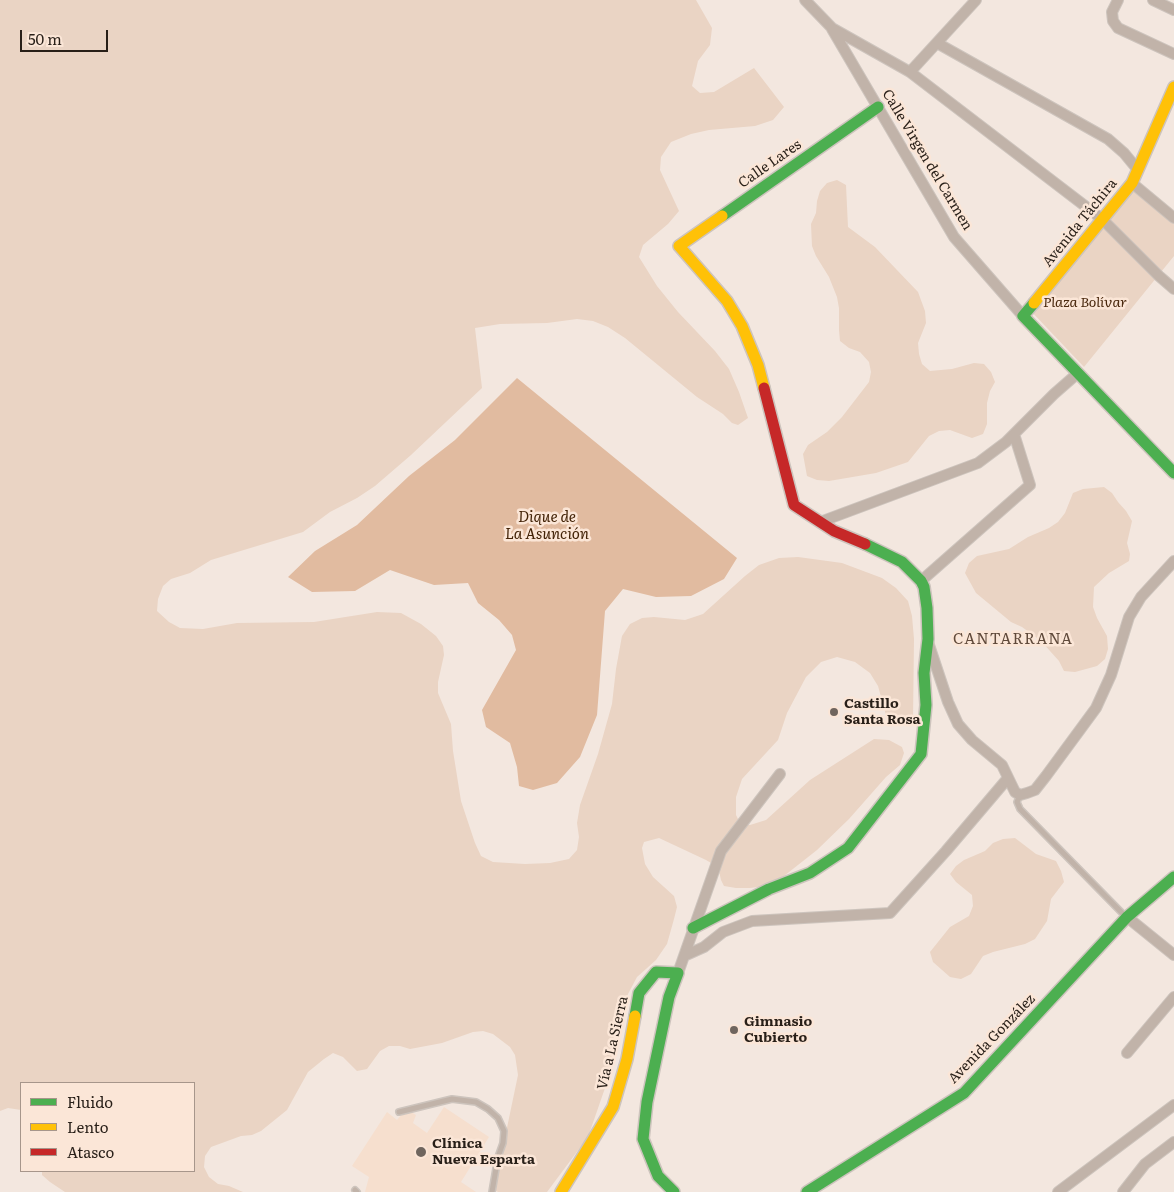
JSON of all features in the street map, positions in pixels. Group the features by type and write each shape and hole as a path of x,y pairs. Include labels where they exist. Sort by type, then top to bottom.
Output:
{"street":[{"path":"805,0 832,28 910,72 1102,220 1174,289"},
{"path":"910,72 976,0"},
{"path":"1118,0 1112,12 1113,21 1118,28 1174,54"},
{"path":"1153,0 1174,10"},
{"name":"Calle Virgen del Carmen","path":"832,28 954,237 1023,316 1173,470"},
{"path":"937,43 1108,139 1124,153 1138,170"},
{"name":"Avenida Táchira","path":"1023,316 1132,183 1173,95"},
{"name":"Calle Lares","path":"820,522 794,505 758,365 742,326 727,301 679,246 878,107"},
{"path":"1132,183 1174,218"},
{"path":"820,522 978,463 1006,442 1078,373"},
{"path":"921,581 1030,485 1014,434"},
{"path":"693,928 769,890 810,873 848,848 921,754 926,705 924,673 928,639 924,587 921,581 902,562 834,531 820,522"},
{"path":"928,639 948,702 958,724 972,740 1002,765 1015,792 1020,795 1035,790 1076,738 1096,708 1111,675 1129,617 1141,597 1174,561"},
{"path":"674,1192 658,1176 643,1139 647,1102 669,997 720,851 780,774"},
{"path":"684,956 704,947 723,932 752,921 890,913 1008,778"},
{"name":"Avenida González","path":"807,1192 964,1093 1127,917 1174,877"},
{"path":"1127,917 1174,955"},
{"name":"Vía a La Sierra","path":"561,1192 613,1106 627,1060 639,993 656,972 678,973"},
{"path":"1127,1053 1174,997"},
{"path":"1058,1192 1174,1106"},
{"path":"1123,1192 1146,1164 1174,1142"}],"lane":[{"path":"1020,795 1017,802 1020,809 1127,917"},
{"path":"399,1112 452,1099 476,1102 488,1109 498,1118 504,1131 491,1192"}],"shaded area":[{"name":"Clínica Nueva Esparta","path":"444,1107 489,1137 461,1182 476,1192 365,1192 369,1177 352,1166 387,1112 397,1120 406,1109 416,1115 413,1123 427,1133"}],"green space":[{"path":"0,0 696,0 712,28 710,45 698,61 692,86 700,93 714,92 754,68 784,107 773,120 755,126 709,130 691,134 671,142 661,157 660,170 679,211 668,224 643,245 639,257 657,286 729,369 748,418 738,425 732,423 625,338 608,327 593,321 577,319 547,323 500,324 475,328 482,388 411,455 375,486 330,512 303,532 211,560 190,573 171,579 163,586 158,599 157,611 169,622 180,628 203,629 237,623 314,622 377,612 401,613 421,624 436,636 443,646 444,655 438,682 438,693 451,724 461,801 481,856 493,862 550,863 569,859 577,850 579,837 577,823 580,805 598,754 612,704 622,636 630,624 642,618 654,617 685,620 703,614 759,565 779,558 798,557 842,563 882,578 896,588 908,601 912,616 914,639 913,720 886,715 878,686 870,673 855,662 837,657 821,662 806,677 787,713 778,740 742,779 736,797 736,815 740,823 750,825 766,820 810,780 874,739 889,740 902,747 904,753 900,765 886,777 849,819 817,850 784,876 767,886 736,888 724,886 718,867 706,860 659,838 644,842 642,848 645,864 653,877 674,896 677,907 674,919 667,944 656,960 637,977 628,994 613,1065 588,1137 547,1192 498,1192 494,1190 518,1075 515,1055 510,1047 493,1034 483,1031 473,1032 442,1043 410,1049 400,1046 389,1046 380,1051 367,1069 357,1071 343,1057 333,1053 324,1059 308,1072 287,1110 261,1131 211,1147 205,1156 204,1167 209,1177 218,1184 243,1192 65,1192 42,1175 42,1172 195,1172 195,1082 20,1082 20,1110 8,1108 0,1111"},
{"path":"837,180 846,185 848,227 875,247 918,292 925,311 926,323 918,343 922,364 930,371 952,369 974,363 984,364 991,372 995,382 987,403 987,424 983,434 972,438 950,430 939,431 929,436 908,462 876,473 829,481 817,480 807,476 803,454 808,445 827,432 842,417 869,382 871,372 869,362 860,352 849,348 840,341 837,297 829,277 812,246 811,224 816,213 820,191 827,183"},
{"name":"Plaza Bolívar","path":"1132,183 1174,218 1174,256 1084,367 1029,309"},
{"path":"1104,487 1112,493 1132,521 1127,543 1130,554 1129,561 1109,573 1094,587 1093,607 1107,636 1108,649 1105,659 1097,666 1075,672 1064,671 1059,661 1041,641 1022,627 1011,622 976,593 965,573 969,563 977,556 1009,549 1058,522 1065,513 1073,493 1083,489"},
{"path":"1015,838 1036,854 1056,861 1061,871 1064,882 1051,899 1047,921 1035,939 1025,944 983,956 971,974 961,979 950,977 933,962 930,952 950,927 969,916 973,906 972,895 956,882 950,874 964,860 985,851 993,843 1003,839"}],"water":[{"name":"Dique de La Asunción","path":"517,378 737,558 724,579 691,596 656,597 623,589 605,611 597,715 580,757 557,783 533,790 519,786 517,767 510,743 486,727 482,710 516,650 512,635 499,620 478,603 468,583 434,585 390,570 355,591 312,592 288,577 315,551 357,525 409,476 455,440"}],"traffic: fast":[{"path":"722,216 878,107"},
{"path":"1034,303 1023,316 1174,473"},
{"path":"693,928 769,889 810,873 848,848 921,754 926,705 924,673 928,639 924,587 921,581 902,562 865,544"},
{"path":"807,1192 964,1093 1127,917 1174,877"},
{"path":"635,1016 639,993 656,972 678,973 669,997 647,1102 643,1139 658,1176 674,1192"}],"traffic: slow":[{"path":"1034,303 1132,183 1174,87"},
{"path":"722,216 679,246 727,301 742,326 758,365 764,388"},
{"path":"561,1192 613,1107 627,1059 635,1016"}],"traffic: jam":[{"path":"764,388 794,505 834,531 865,544"}],"place":[{"name":"Castillo Santa Rosa","path":"834,712"},
{"name":"Gimnasio Cubierto","path":"734,1030"},
{"name":"Clínica Nueva Esparta","path":"421,1152"}],"district":[{"name":"CANTARRANA","path":"1013,640"}]}
